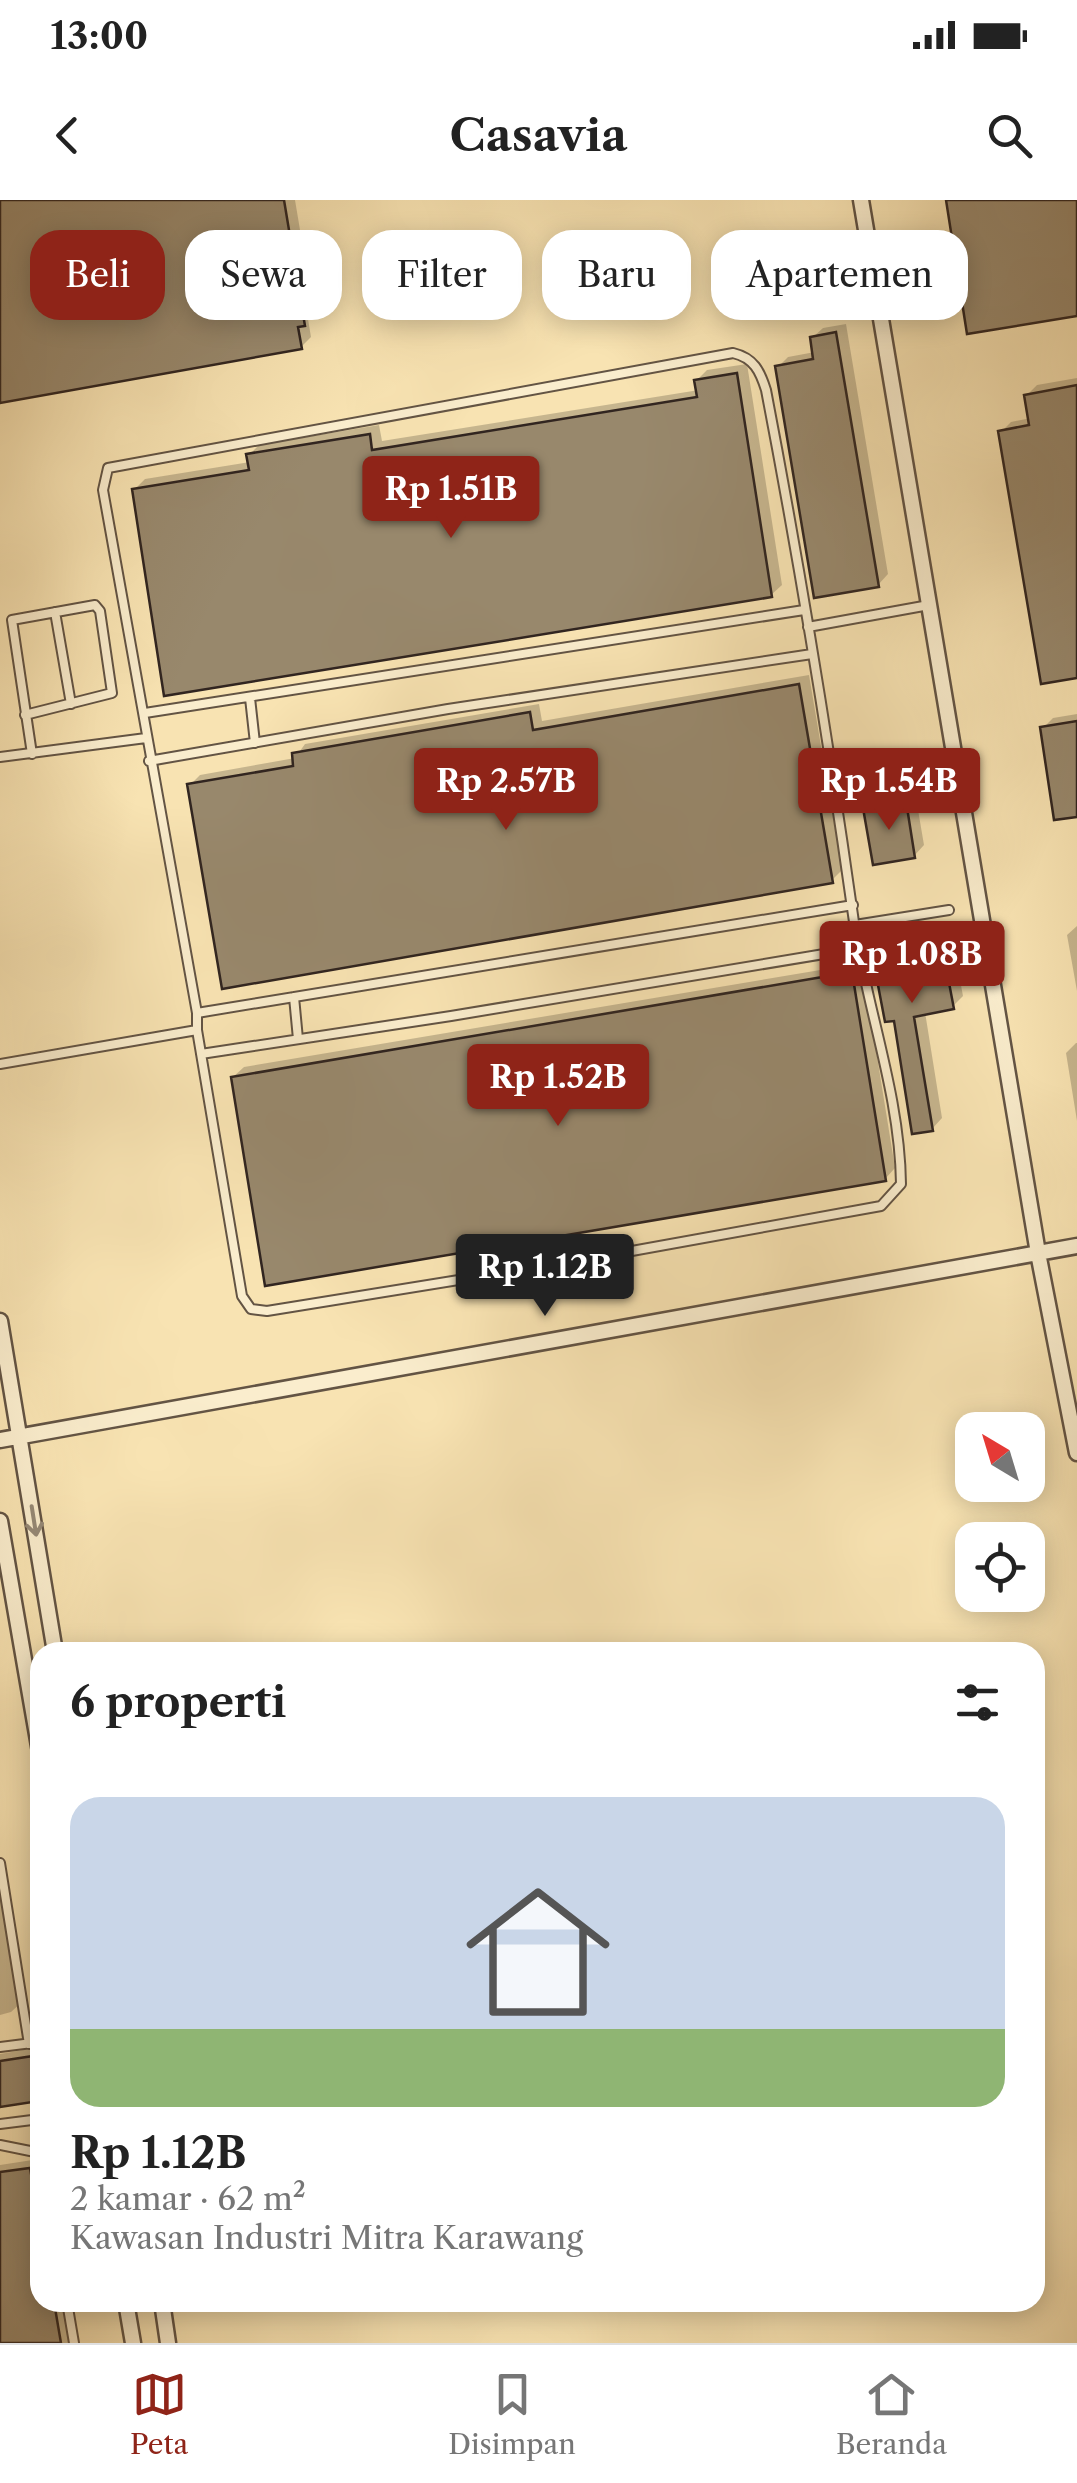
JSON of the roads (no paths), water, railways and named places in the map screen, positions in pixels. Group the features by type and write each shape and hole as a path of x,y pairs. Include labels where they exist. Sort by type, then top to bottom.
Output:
{"street":[{"path":"861,200 1038,1253 1077,1453"},
{"path":"0,1440 1077,1246"},
{"path":"0,1321 53,1642"},
{"path":"0,1522 30,1699"},
{"path":"128,2312 133,2343"},
{"path":"163,2312 168,2343"}],"lane":[{"path":"733,353 747,356 762,377 804,610 902,1184 881,1206 287,1308 251,1309 242,1296 196,1030 197,1012 146,738 146,714 103,490 108,468 733,353"},
{"path":"25,714 112,693 100,611 92,605 12,620 25,714 32,754"},
{"path":"808,627 929,605"},
{"path":"146,714 804,610"},
{"path":"55,612 71,704"},
{"path":"150,761 448,709 812,654"},
{"path":"250,698 255,743"},
{"path":"0,757 146,738"},
{"path":"197,1012 852,905"},
{"path":"855,924 950,910"},
{"path":"201,1054 860,948"},
{"path":"294,997 298,1039"},
{"path":"0,1064 196,1030"},
{"path":"0,1863 29,2044 0,2047"},
{"path":"0,2124 30,2120"},
{"path":"0,2145 30,2151"},
{"path":"69,2312 74,2343"}]}
